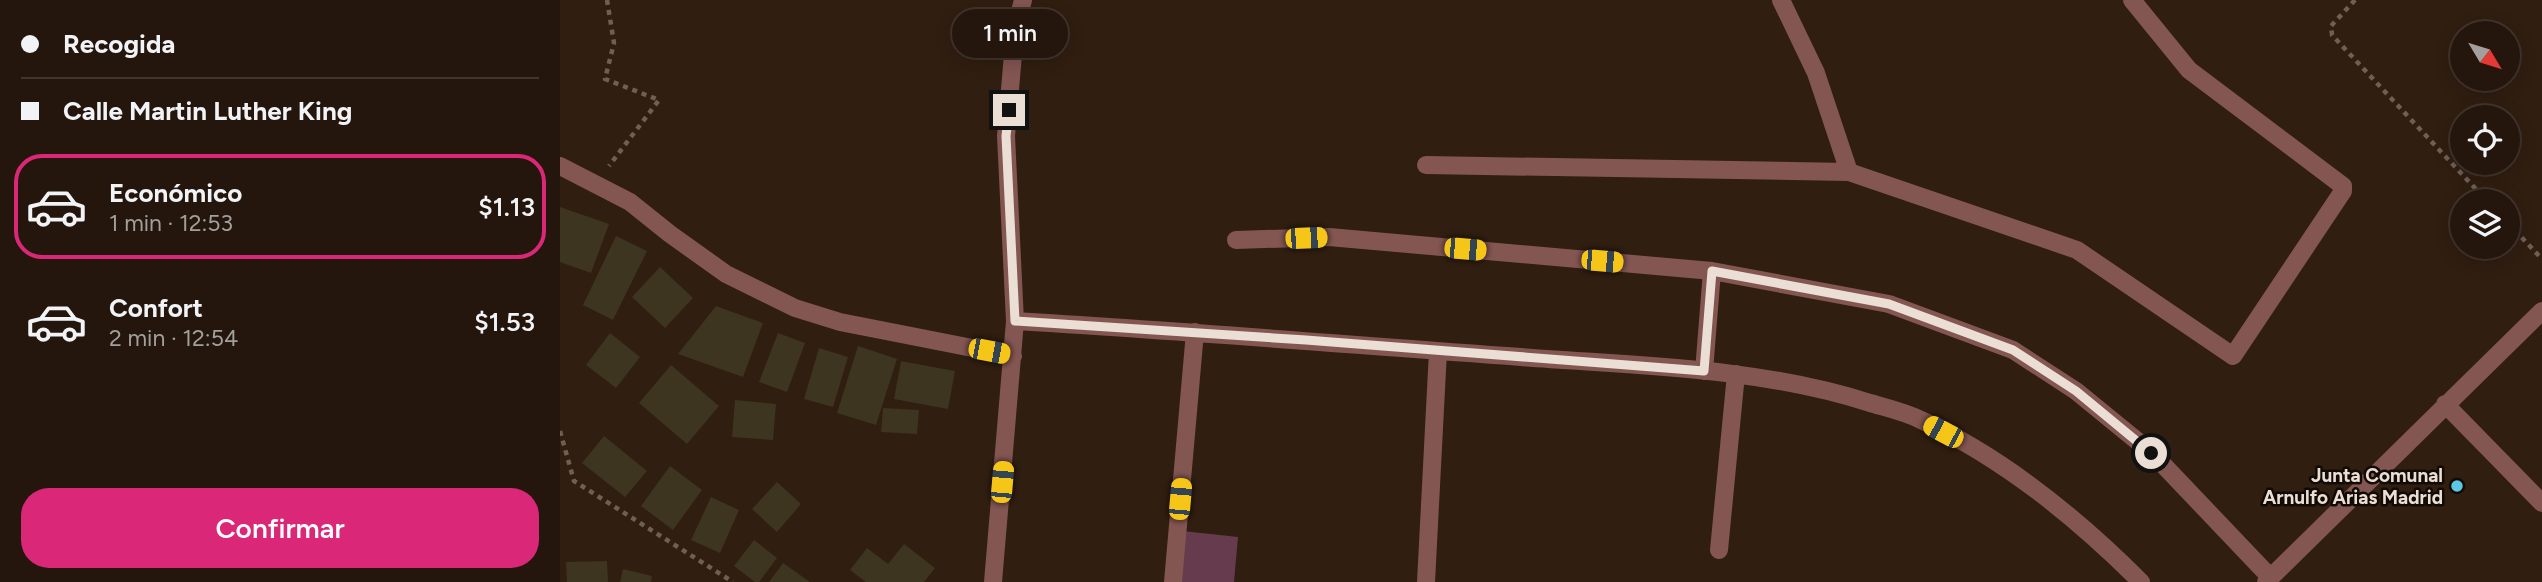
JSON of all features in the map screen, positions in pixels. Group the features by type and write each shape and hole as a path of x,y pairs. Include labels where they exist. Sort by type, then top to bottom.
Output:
{"street":[{"path":"993,582 1015,321 1006,136 1016,31 1023,0"},
{"path":"1781,0 1816,73 1849,172"},
{"path":"1426,165 1849,172 2077,250 2233,356 2343,191 2339,181 2288,146 2189,70 2132,0"},
{"path":"560,166 631,202 726,274 795,308 840,322 1013,356"},
{"path":"1236,240 1329,237 1712,271 1889,304 2013,350 2076,391 2151,453 2268,580 2542,311"},
{"path":"1704,371 1712,271"},
{"path":"1015,321 1704,371 1805,384 1919,419 1991,457 2049,499 2105,546 2141,582"},
{"path":"1173,582 1195,332"},
{"path":"1426,582 1438,351"},
{"path":"1719,550 1737,374"},
{"path":"2445,404 2542,503"}],"path":[{"path":"595,184 659,100 605,79 614,43 607,0"},
{"path":"2355,0 2331,26 2332,35 2476,189"},
{"path":"2520,236 2542,260"},
{"path":"560,431 574,481 733,582"}],"shaded area":[{"path":"1183,531 1238,537 1234,582 1178,582"}],"building":[{"path":"560,207 609,224 591,273 560,262"},
{"path":"616,236 647,251 613,320 583,305"},
{"path":"660,267 693,298 665,328 632,297"},
{"path":"716,306 763,323 743,377 678,354"},
{"path":"610,333 640,357 616,388 586,365"},
{"path":"778,333 805,343 787,392 759,382"},
{"path":"858,346 897,359 876,425 837,413"},
{"path":"819,348 848,357 833,407 804,399"},
{"path":"901,361 955,371 948,409 894,399"},
{"path":"671,365 719,406 687,444 639,403"},
{"path":"735,400 776,404 773,440 732,437"},
{"path":"883,408 919,410 917,434 881,432"},
{"path":"604,436 647,471 625,497 582,463"},
{"path":"670,466 702,490 673,530 641,506"},
{"path":"777,482 801,504 777,532 752,509"},
{"path":"711,497 739,510 720,553 691,540"},
{"path":"754,540 777,558 759,582 755,582 734,566"},
{"path":"904,544 935,568 924,582 866,582 850,570 867,548 888,564"},
{"path":"607,561 608,582 567,582 566,562"},
{"path":"783,563 810,582 769,582"},
{"path":"623,569 652,576 651,582 620,582"}],"place":[{"name":"Junta Comunal Arnulfo Arias Madrid","path":"2457,486"}],"route":[{"path":"1009,110 1006,136 1015,321 1306,340 1704,371 1712,271 1889,304 2013,350 2076,391 2151,453"}]}
